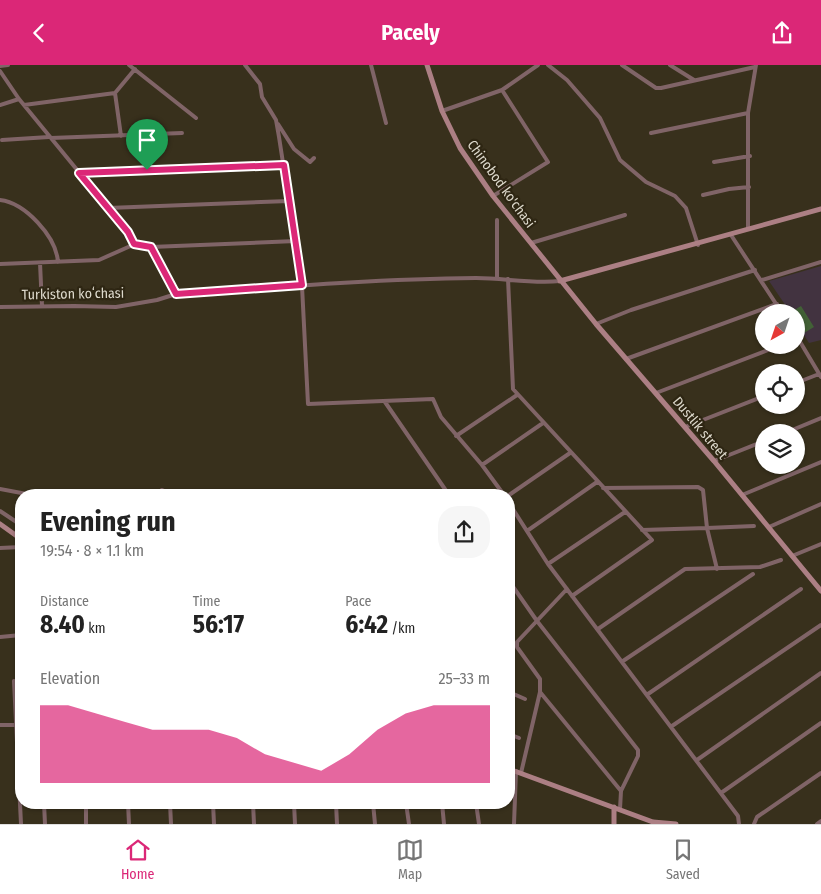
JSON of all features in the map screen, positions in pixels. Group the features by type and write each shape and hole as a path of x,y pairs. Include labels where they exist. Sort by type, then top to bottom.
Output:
{"street":[{"path":"0,66 8,65"},
{"path":"129,65 196,118"},
{"path":"245,65 260,84 262,97 294,149 310,162 314,158"},
{"path":"371,65 386,123"},
{"name":"Chinobod ko'chasi","path":"428,65 442,111 460,148 493,196 560,281"},
{"path":"442,111 502,90 538,65"},
{"path":"548,65 567,79 600,118 620,160 646,182 675,196 686,208 698,245"},
{"path":"622,65 656,87 662,88 754,65 748,113 750,156 748,230"},
{"path":"670,65 694,80"},
{"path":"24,105 115,93 135,69"},
{"path":"0,71 19,99 108,208 134,244"},
{"path":"493,196 548,162 502,90"},
{"path":"115,93 122,136"},
{"path":"0,105 19,99"},
{"path":"652,133 748,113"},
{"path":"276,120 302,285 308,404 433,399 441,417 500,489"},
{"path":"2,140 182,133"},
{"path":"714,162 750,156"},
{"path":"79,173 284,165"},
{"path":"703,195 749,187"},
{"path":"0,200 15,203 37,224 53,243 58,262"},
{"path":"108,208 289,201"},
{"path":"560,281 698,245 821,209"},
{"path":"531,243 625,215"},
{"path":"497,220 497,278"},
{"path":"731,235 777,304"},
{"path":"0,264 99,260 134,244 151,247 296,241"},
{"path":"151,247 176,294"},
{"path":"762,280 821,262"},
{"path":"40,263 42,306"},
{"path":"596,324 631,310 756,271"},
{"name":"Turkiston koʻchasi","path":"0,307 116,307 157,300 176,294 302,285 497,278 544,283 560,281"},
{"path":"508,279 511,382 516,395 652,542 572,596"},
{"name":"Dustlik street","path":"560,281 714,461 821,591"},
{"path":"626,359 755,312"},
{"path":"805,351 820,375 805,380"},
{"path":"656,393 758,354"},
{"path":"456,436 516,395"},
{"path":"685,427 755,400"},
{"path":"385,402 446,489"},
{"path":"805,425 821,418"},
{"path":"482,465 543,423"},
{"path":"714,461 755,445"},
{"path":"515,491 570,453"},
{"path":"742,495 821,462"},
{"path":"527,531 597,482"},
{"path":"602,488 701,487 707,528 717,569"},
{"path":"0,489 15,492"},
{"path":"769,527 821,504"},
{"path":"0,511 15,521"},
{"path":"515,512 548,564 698,760 738,816 739,824"},
{"path":"548,564 625,512"},
{"path":"0,524 15,535"},
{"path":"642,530 754,526"},
{"path":"792,556 821,544"},
{"path":"0,548 15,547"},
{"path":"598,629 685,569 760,567 781,560"},
{"path":"623,661 753,574"},
{"path":"514,824 518,772 540,692 540,679 535,669 517,647 517,642 567,589"},
{"path":"648,694 801,589"},
{"path":"515,590 537,621 638,750 638,756 622,791 614,824"},
{"path":"672,727 821,625"},
{"path":"0,637 15,636"},
{"path":"698,760 821,673"},
{"path":"14,681 15,690"},
{"path":"540,692 622,791"},
{"path":"515,694 526,699"},
{"path":"721,793 821,723"},
{"path":"0,725 15,725"},
{"path":"515,736 519,738"},
{"path":"515,771 653,822 676,824"},
{"path":"754,824 757,817 821,773"},
{"path":"21,809 21,824"},
{"path":"44,809 45,824"},
{"path":"86,809 86,824"},
{"path":"128,809 129,824"},
{"path":"170,809 171,824"},
{"path":"213,809 214,824"},
{"path":"253,809 254,824"},
{"path":"294,809 295,824"},
{"path":"336,809 337,824"},
{"path":"374,809 375,824"},
{"path":"407,809 409,824"},
{"path":"443,809 444,824"},
{"path":"477,809 479,824"},
{"path":"818,824 821,821"}],"shaded area":[{"path":"821,266 821,340 809,343 805,337 805,304 785,304 769,281"}],"green space":[{"path":"805,312 814,327 805,332"}],"route":[{"path":"284,165 302,285 176,294 151,247 134,244 128,232 79,173 147,170 284,165"}]}
